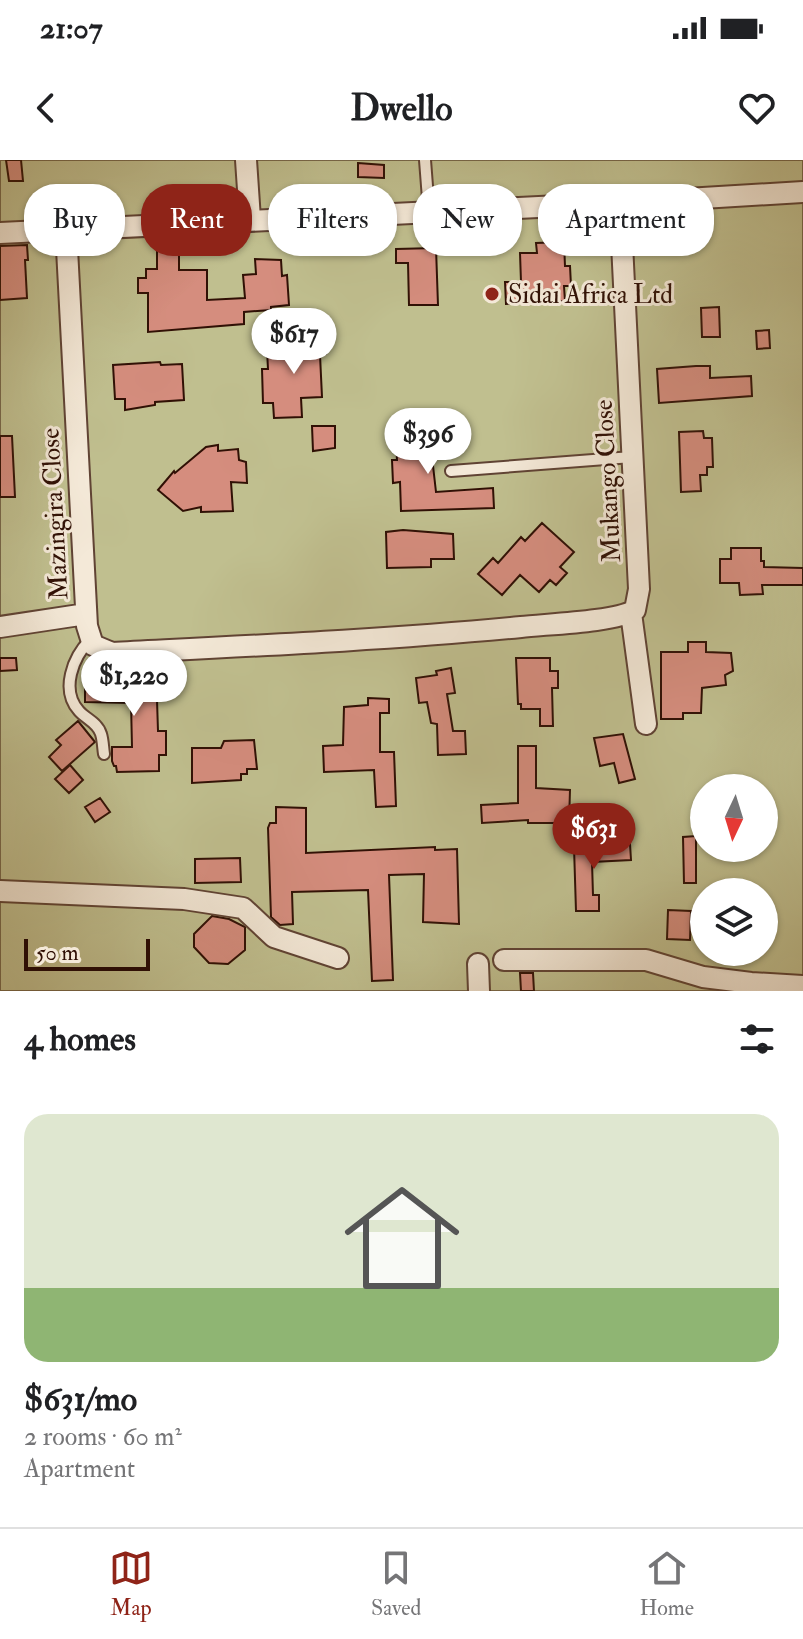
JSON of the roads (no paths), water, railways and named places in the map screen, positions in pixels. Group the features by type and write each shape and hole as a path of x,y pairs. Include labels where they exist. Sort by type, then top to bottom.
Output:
{"street":[{"path":"246,160 248,184"},
{"path":"714,197 803,192"},
{"path":"252,219 413,213"},
{"path":"0,233 24,232"},
{"name":"Mazingira Close","path":"67,256 86,614 90,640"},
{"name":"Mukango Close","path":"623,256 639,599 631,613 646,724"},
{"path":"90,640 97,649 112,653 491,630 631,613"},
{"path":"0,627 86,614"},
{"path":"0,891 184,899 243,908 274,937 338,958"},
{"path":"504,960 646,960 703,977 803,986"},
{"path":"478,964 479,991"}],"lane":[{"path":"425,160 427,184"},
{"path":"451,471 632,457"},
{"path":"90,640 79,651 74,663 70,688 76,708 101,733 104,754"}],"place":[{"name":"Sidai Africa Ltd","path":"492,294"}]}
